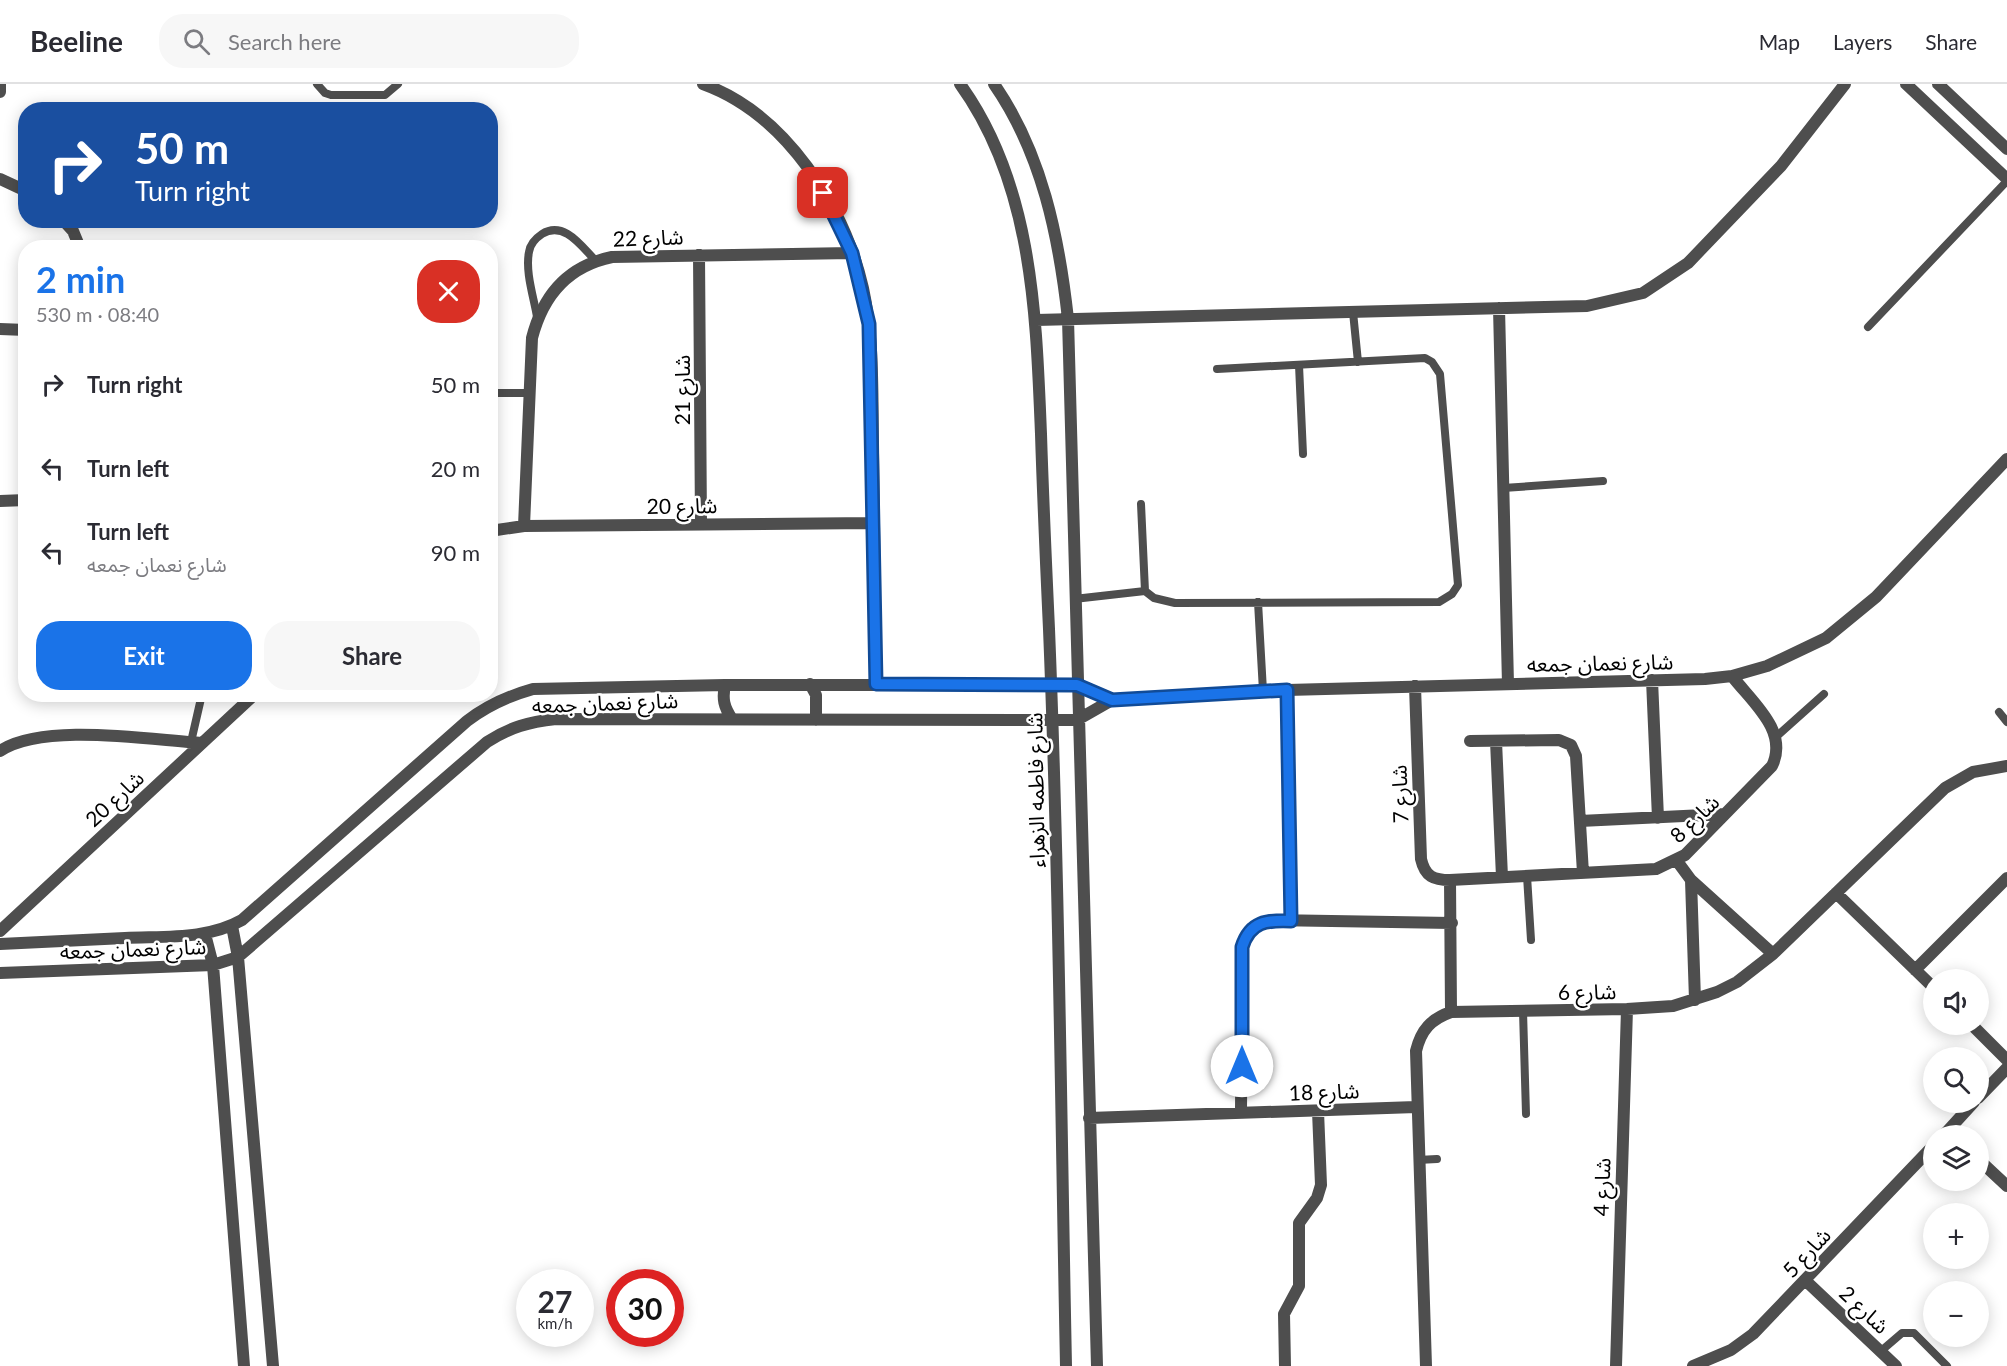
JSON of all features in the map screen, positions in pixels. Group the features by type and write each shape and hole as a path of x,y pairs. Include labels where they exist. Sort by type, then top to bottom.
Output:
{"street":[{"path":"0,84 0,93"},
{"path":"704,84 748,108 783,138 805,164 832,207 852,253 869,324 876,684"},
{"name":"شارع فاطمه الزهراء","path":"960,84 974,104 997,147 1011,188 1023,233 1036,320 1053,720 1066,1366"},
{"name":"شارع فاطمه الزهراء","path":"994,84 1032,157 1050,210 1062,264 1068,319 1077,720 1097,1366"},
{"path":"1036,320 1587,306 1616,302 1643,293 1688,263 1781,166 1845,84"},
{"path":"1906,84 2005,173"},
{"path":"1938,84 2007,149"},
{"path":"0,179 18,187"},
{"name":"شارع 22","path":"524,526 532,338 537,318 546,299 560,283 576,270 595,260 612,256 852,253"},
{"name":"شارع 21","path":"699,255 701,524"},
{"path":"1499,308 1508,684"},
{"path":"0,329 18,330"},
{"name":"شارع نعمان جمعه","path":"0,973 213,965 238,957 487,742 507,729 530,722 556,718 1077,720 1112,700 1287,690 1732,676 1797,654 1852,619 2007,459"},
{"path":"0,501 18,500"},
{"name":"شارع 20","path":"498,530 524,526 874,523"},
{"path":"1732,676 1777,736"},
{"path":"1652,680 1658,818"},
{"path":"810,684 818,707 816,720"},
{"name":"شارع نعمان جمعه","path":"498,701 533,689 558,686 810,684 1077,685 1112,700"},
{"path":"725,685 723,697 725,709 732,719"},
{"name":"شارع 7","path":"1415,686 1421,859 1428,875 1436,880 1450,880"},
{"path":"1287,690 1291,921"},
{"name":"شارع 20","path":"0,931 197,743 246,702"},
{"name":"شارع نعمان جمعه","path":"0,944 205,934 232,926 242,920 467,721 495,702"},
{"path":"0,752 26,739 52,736 197,743"},
{"name":"شارع 8","path":"1450,880 1656,869 1677,861 1772,766 1778,746 1777,736"},
{"path":"1470,741 1559,740 1571,745 1576,756 1582,873"},
{"path":"1496,741 1502,877"},
{"name":"شارع 6","path":"1451,1012 1673,1006 1695,1000 1737,982 1773,954 1945,788 1973,772 2007,766"},
{"path":"1580,822 1725,814"},
{"path":"1677,861 1691,880 1773,954"},
{"path":"1915,970 2007,878"},
{"path":"1426,1366 1416,1052 1419,1038 1427,1026 1438,1017 1451,1012 1450,880"},
{"path":"1691,880 1695,1000"},
{"path":"1836,893 1923,978"},
{"path":"1241,1113 1242,947 1245,936 1261,922 1452,923"},
{"path":"232,926 238,957 273,1366"},
{"path":"205,934 213,965 244,1366"},
{"name":"شارع 4","path":"1616,1366 1627,1009"},
{"path":"1982,1035 2007,1060"},
{"path":"1989,1087 2007,1068"},
{"name":"شارع 18","path":"1089,1118 1416,1107"},
{"path":"1285,1366 1284,1314 1299,1286 1299,1223 1317,1198 1321,1185 1318,1111"},
{"path":"1955,1125 1965,1113"},
{"name":"شارع 5","path":"1693,1366 1731,1350 1753,1334 1923,1157"},
{"path":"1989,1169 2007,1186"},
{"name":"شارع 2","path":"1806,1281 1896,1366"}],"lane":[{"path":"317,84 325,93 332,95 385,95 398,84"},
{"path":"1868,327 2005,173"},
{"path":"537,318 529,264 529,252 534,240 545,232 558,230 571,234 595,260"},
{"path":"1353,312 1358,362"},
{"path":"1074,599 1145,591 1154,598 1175,603 1439,602 1452,594 1458,585 1440,374 1432,362 1425,358 1217,369"},
{"path":"1299,365 1303,454"},
{"path":"498,393 529,393"},
{"path":"1503,488 1603,481"},
{"path":"1141,504 1145,591"},
{"path":"1258,602 1263,691"},
{"path":"1777,736 1824,694"},
{"path":"197,743 201,702"},
{"path":"1999,712 2007,722"},
{"path":"1527,876 1531,940"},
{"path":"1523,1011 1526,1113"},
{"path":"1418,1160 1437,1159"},
{"path":"1881,1351 1902,1333 1914,1333 1947,1366"}],"route":[{"path":"823,193 832,207 852,253 863,288 869,324 876,684 1077,685 1112,700 1287,690 1291,921 1261,922 1245,936 1242,947 1242,1066"}]}
